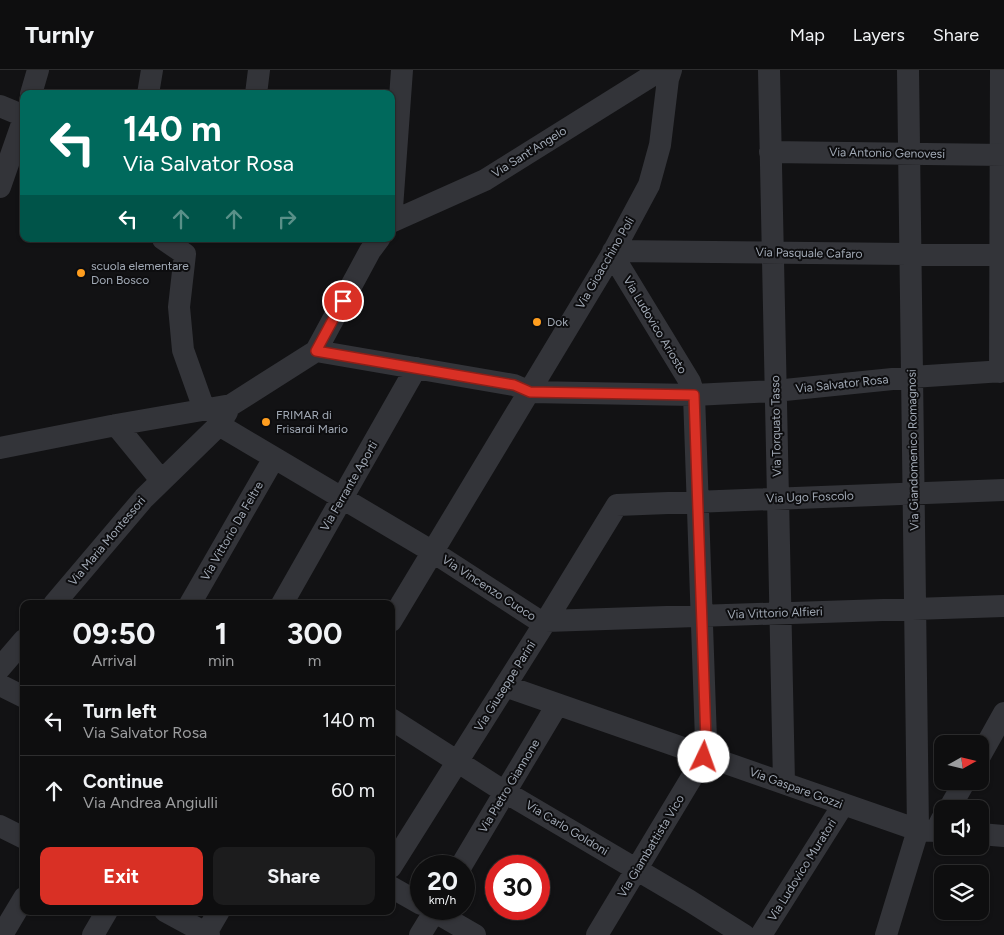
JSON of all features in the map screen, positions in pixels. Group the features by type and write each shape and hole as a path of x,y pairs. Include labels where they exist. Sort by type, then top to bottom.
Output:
{"street":[{"path":"32,90 38,70"},
{"path":"149,90 152,70"},
{"path":"256,90 259,70"},
{"path":"395,167 402,70"},
{"name":"Via Sant'Angelo","path":"395,220 485,180 661,70"},
{"name":"Via Gioacchino Poli","path":"395,614 613,252 649,184 660,146 668,79 672,70"},
{"name":"Via Torquato Tasso","path":"769,70 784,783"},
{"name":"Via Giandomenico Romagnosi","path":"908,70 915,609 934,817"},
{"path":"1001,70 1003,155 1002,372"},
{"path":"0,106 20,115"},
{"path":"0,187 20,129"},
{"name":"Via Antonio Genovesi","path":"770,152 1003,155"},
{"path":"2,442 116,425 212,417 183,350 179,307 184,254 167,242"},
{"path":"316,351 370,251 377,242"},
{"name":"Via Pasquale Cafaro","path":"613,252 1002,254"},
{"name":"Via Ludovico Ariosto","path":"613,252 690,382 694,395 706,740 704,757"},
{"name":"Via Maria Montessori","path":"57,600 161,480 212,417 316,351"},
{"name":"Via Salvator Rosa","path":"316,351 514,385 530,392 694,395 775,391 912,377 1002,372"},
{"name":"Via Ferrante Aporti","path":"284,600 416,368"},
{"name":"Via Vincenzo Cuoco","path":"212,417 274,458 433,552 545,622"},
{"path":"116,425 161,480"},
{"name":"Via Vittorio Da Feltre","path":"192,600 274,458"},
{"name":"Via Ugo Foscolo","path":"617,504 1004,490"},
{"name":"Via Giuseppe Parini","path":"395,861 617,504"},
{"name":"Via Vittorio Alfieri","path":"545,622 1004,606"},
{"path":"0,668 20,645"},
{"path":"0,685 20,695"},
{"name":"Via Gaspare Gozzi","path":"505,686 843,805 934,828"},
{"name":"Via Pietro Giannone","path":"468,855 557,705"},
{"path":"989,740 1004,713"},
{"name":"Via Carlo Goldoni","path":"395,721 458,760 505,792 744,935"},
{"name":"Via Giambattista Vico","path":"597,935 704,757"},
{"name":"Via Ludovico Muratori","path":"761,935 843,805"},
{"path":"0,826 20,836"},
{"name":"Via Giandomenico Romagnosi","path":"886,935 934,830"},
{"path":"989,835 1004,836"},
{"path":"395,889 410,897"},
{"path":"2,935 20,905"},
{"path":"93,935 105,915"},
{"path":"172,915 207,934 217,915"},
{"path":"420,935 426,920"},
{"path":"450,920 474,935"}],"place":[{"name":"scuola elementare Don Bosco","path":"81,273"},
{"name":"Dok","path":"537,322"},
{"name":"FRIMAR di Frisardi Mario","path":"266,422"}],"route":[{"path":"343,301 316,351 514,385 530,392 694,395 706,740 704,757"}]}
